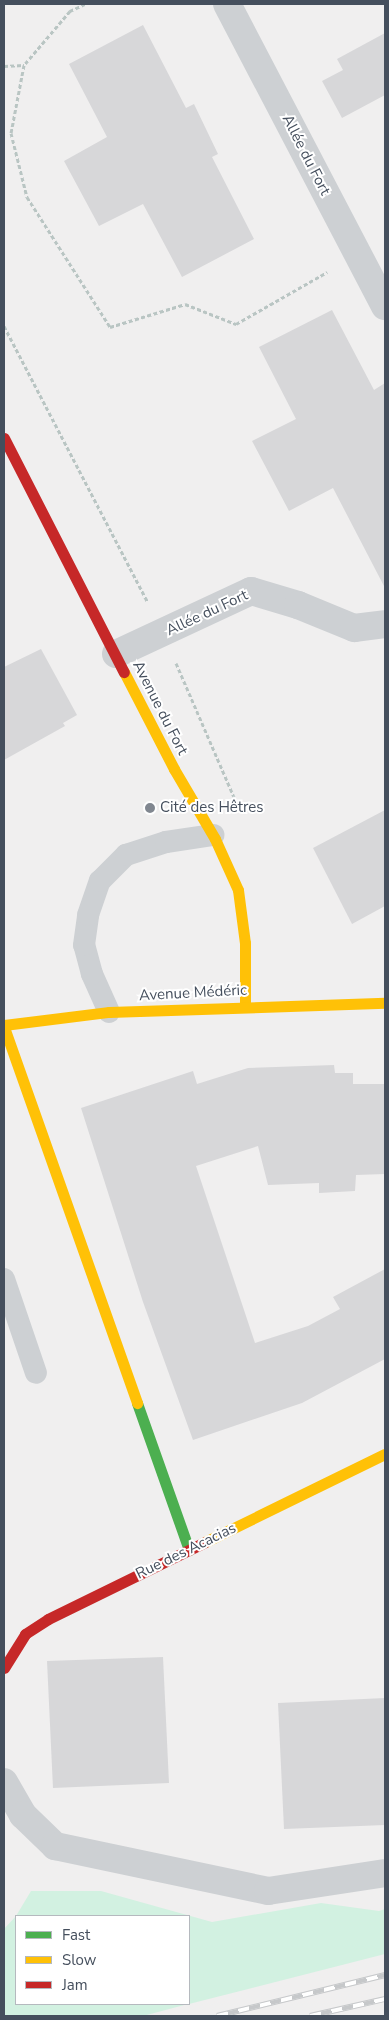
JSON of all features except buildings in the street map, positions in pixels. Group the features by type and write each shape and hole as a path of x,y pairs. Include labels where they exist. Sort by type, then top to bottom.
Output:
{"main road":[{"name":"Avenue du Fort","path":"4,438 174,769 215,841 238,890 245,943 245,1005"},
{"name":"Avenue Médéric","path":"4,1026 109,1012 245,1005 385,1003"},
{"path":"4,1026 189,1550"},
{"name":"Rue des Acacias","path":"4,1668 25,1634 48,1619 385,1454"}],"street":[{"name":"Allée du Fort","path":"227,4 385,306"},
{"name":"Allée du Fort","path":"116,654 251,591 298,605 354,628 385,624"},
{"path":"4,1782 23,1815 55,1846 268,1891 385,1873"}],"lane":[{"path":"109,1012 92,974 84,945 88,916 100,881 126,855 166,842 215,841"},
{"path":"4,1279 36,1373"}],"path":[{"path":"85,4 70,11 24,65 11,133 27,196 110,327 185,304 236,324 358,255"},
{"path":"4,66 24,65"},
{"path":"4,326 163,633 242,814 215,841"}],"green space":[{"path":"31,1891 101,1891 187,1915 17,1915"},
{"path":"321,1903 379,1911 385,1909 385,1954 190,2004 190,1916 212,1922"},
{"path":"15,1917 15,2005 184,2005 143,2016 4,2016 4,1929"}],"railway":[{"path":"217,2016 385,1975"},
{"path":"310,2016 385,1999"}],"traffic: fast":[{"path":"137,1403 189,1550"}],"traffic: slow":[{"path":"124,672 174,769 215,839 238,890 245,943 245,1005"},
{"path":"4,1025 109,1012 385,1003"},
{"path":"4,1027 137,1403"},
{"path":"205,1542 385,1454"}],"traffic: jam":[{"path":"4,438 124,672"},
{"path":"4,1668 25,1634 48,1619 205,1542"}],"place":[{"name":"Cité des Hêtres","path":"150,808"}]}
